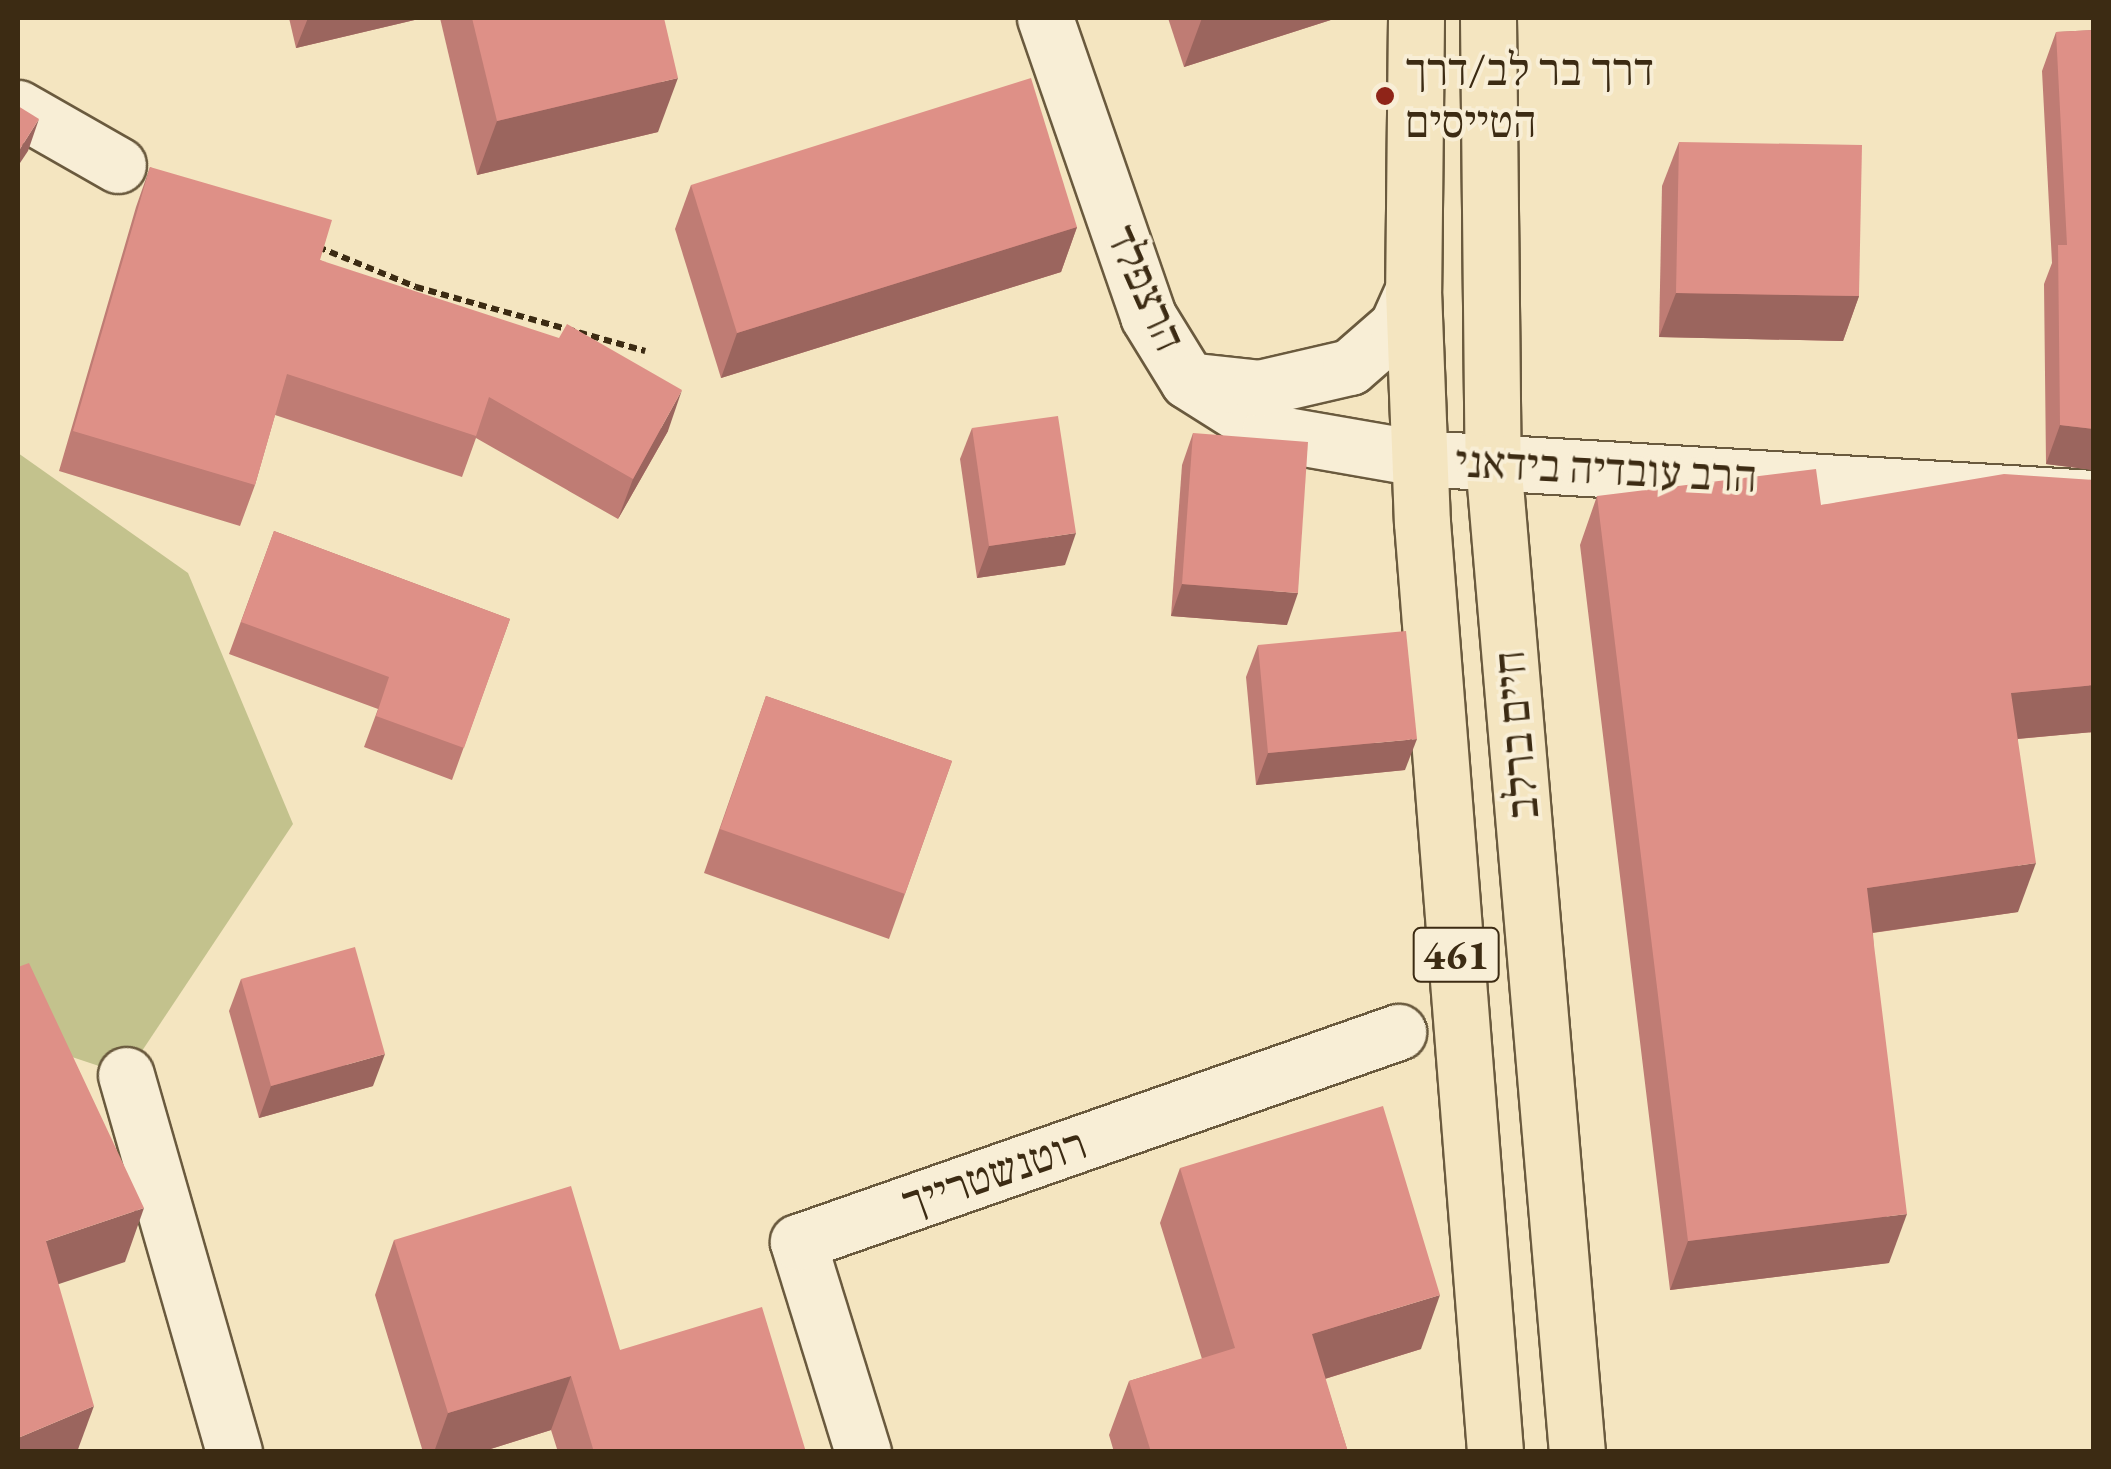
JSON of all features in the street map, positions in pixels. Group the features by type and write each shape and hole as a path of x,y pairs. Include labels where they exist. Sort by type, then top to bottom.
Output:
{"main road":[{"name":"חיים ברלב","path":"1416,18 1413,290 1418,458 1495,1452"},
{"name":"חיים ברלב","path":"1488,18 1493,461 1577,1452"}],"street":[{"name":"הרצפלד","path":"1045,18 1148,316 1188,380 1269,432 1418,458"},
{"path":"18,108 118,166"},
{"path":"1188,380 1259,388 1350,367 1397,326 1413,290"},
{"name":"הרב עובדיה בידאני","path":"1418,458 2094,498"},
{"name":"רוטנשטרייך","path":"863,1452 798,1242 1398,1032"},
{"path":"126,1075 234,1452"}],"path":[{"path":"311,244 416,287 646,351"}],"shaded area":[{"path":"18,453 188,573 293,824 126,1075 18,1039"}],"building":[{"path":"472,18 664,18 678,78 497,121"},
{"path":"2094,30 2094,429 2060,425 2058,245 2067,245 2056,32"},
{"path":"1031,78 1077,227 737,333 691,185"},
{"path":"18,106 39,119 18,152"},
{"path":"1679,142 1862,145 1859,296 1676,293"},
{"path":"150,167 332,220 320,260 559,338 567,324 682,390 633,479 489,397 476,436 287,374 255,485 73,431"},
{"path":"1058,416 1076,533 989,546 972,428"},
{"path":"1193,433 1308,442 1298,593 1182,584"},
{"path":"1816,469 1821,505 2004,474 2094,480 2094,685 2011,693 2036,863 1867,888 1907,1214 1688,1241 1597,496"},
{"path":"274,531 510,619 464,748 376,716 389,677 241,622"},
{"path":"1406,631 1417,739 1268,753 1258,645"},
{"path":"766,696 952,761 905,894 720,829"},
{"path":"355,947 385,1054 271,1086 241,979"},
{"path":"29,963 144,1208 46,1241 94,1406 18,1438 18,967"},
{"path":"1383,1106 1440,1295 1312,1334 1348,1452 1151,1452 1129,1381 1235,1348 1180,1168"},
{"path":"571,1186 620,1350 762,1307 806,1452 594,1452 571,1376 448,1413 394,1240"}],"place":[{"name":"דרך בר לב/דרך הטייסים","path":"1385,96"}]}
